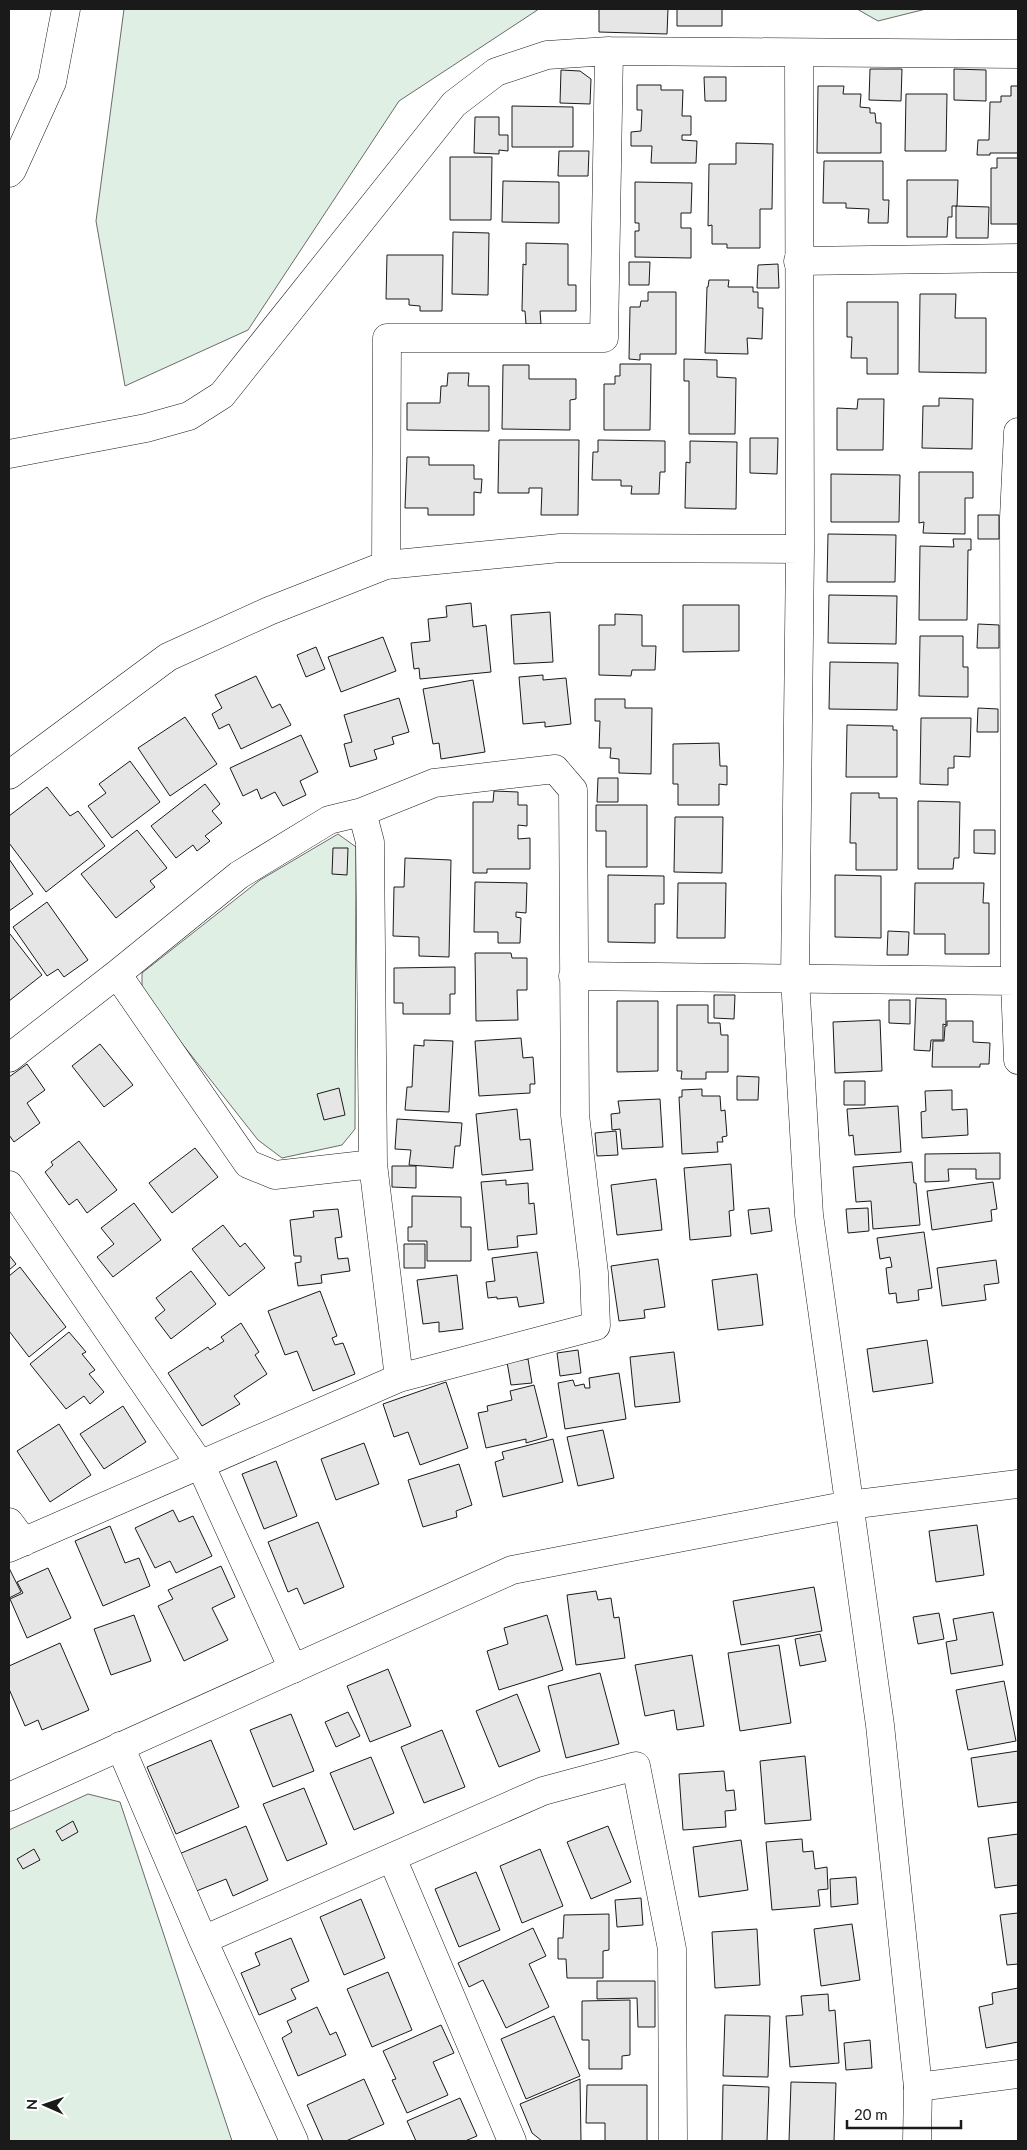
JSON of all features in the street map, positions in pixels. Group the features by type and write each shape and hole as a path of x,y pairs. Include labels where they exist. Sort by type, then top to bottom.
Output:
{"street":[{"path":"9,173 52,82 66,9"},
{"path":"386,565 388,338 604,338 609,51"},
{"path":"9,454 146,428 189,416 222,395 454,104 496,72 547,55 609,51 1018,54"},
{"path":"799,53 800,549 795,979 808,1214 880,1725 918,2087 917,2141"},
{"path":"798,261 1018,258"},
{"path":"1018,432 1016,518 1015,981 1018,1060"},
{"path":"9,775 168,657 269,611 386,565 560,548 800,549"},
{"path":"9,1058 117,974 239,875 329,820 362,812 434,783 555,768 573,790 574,1115 594,1273 596,1326 399,1378 201,1466 14,1537"},
{"path":"362,812 370,842 373,1164 399,1378"},
{"path":"117,974 248,1164 275,1175 373,1164"},
{"path":"573,976 1015,981"},
{"path":"9,1185 201,1466 293,1669"},
{"path":"9,1797 512,1570 849,1505 1018,1484"},
{"path":"120,1746 203,1940 294,2141"},
{"path":"203,1940 543,1791 636,1766 672,1949 673,2141"},
{"path":"392,1858 512,2141"},
{"path":"918,2087 1018,2074"}],"green space":[{"path":"124,9 539,9 399,101 248,330 125,386 96,221"},
{"path":"857,9 926,9 878,21"},
{"path":"338,834 356,847 355,1129 342,1145 282,1158 258,1140 142,993 142,973 260,880"},
{"path":"88,1794 120,1802 232,2141 9,2141 9,1830"}],"building":[{"path":"599,9 668,9 667,34 599,32"},
{"path":"677,9 722,9 722,26 677,26"},
{"path":"870,69 902,69 901,101 869,100"},
{"path":"954,69 986,70 986,101 954,100"},
{"path":"561,70 580,71 591,79 590,104 560,103"},
{"path":"704,77 726,77 726,101 705,101"},
{"path":"637,85 661,85 661,90 683,90 682,116 691,116 691,135 682,135 682,140 697,141 696,163 651,163 652,146 631,146 631,132 641,131 642,110 637,110"},
{"path":"818,86 844,86 843,94 861,94 860,107 870,108 870,113 875,113 876,123 881,123 881,153 817,153"},
{"path":"1011,86 1018,86 1018,153 977,155 978,140 989,140 990,102 1001,102 1001,96 1011,96"},
{"path":"906,94 947,94 946,151 905,151"},
{"path":"512,106 573,107 573,147 512,147"},
{"path":"475,117 499,117 499,135 508,135 508,151 499,150 499,154 474,153"},
{"path":"736,143 773,144 772,209 760,209 760,248 727,248 727,244 712,244 712,225 708,226 709,164 736,164"},
{"path":"559,151 589,151 588,176 558,176"},
{"path":"450,157 492,157 491,220 450,220"},
{"path":"997,158 1018,158 1018,224 991,224 991,168 997,168"},
{"path":"824,161 883,161 883,200 889,200 888,223 868,223 869,209 846,208 846,203 823,203"},
{"path":"907,180 958,180 957,206 952,206 952,217 948,217 947,237 907,237"},
{"path":"503,181 559,182 559,223 502,222"},
{"path":"635,182 692,183 691,213 681,213 681,228 691,228 691,258 635,257 635,231 639,231 639,223 635,223"},
{"path":"956,206 989,207 988,238 956,238"},
{"path":"453,232 489,233 488,295 452,294"},
{"path":"526,243 568,244 568,285 576,285 576,311 540,311 541,324 526,324 525,311 522,311 523,264 526,265"},
{"path":"387,255 443,255 442,311 420,311 420,306 409,305 409,299 386,299"},
{"path":"629,262 650,262 649,285 629,285"},
{"path":"778,264 779,288 757,288 758,265"},
{"path":"709,280 729,280 728,287 753,287 753,292 758,292 758,308 763,308 762,339 747,338 748,354 705,353 707,287"},
{"path":"648,292 676,292 676,354 640,354 640,360 629,359 630,307 640,307 641,301 648,301"},
{"path":"920,294 956,294 955,318 986,318 986,373 919,372"},
{"path":"847,302 898,302 898,374 867,374 867,358 851,358 852,337 847,337"},
{"path":"684,359 717,360 717,377 736,378 735,434 689,434 689,381 684,381"},
{"path":"620,364 651,364 650,430 604,430 604,384 615,384 615,376 620,376"},
{"path":"503,365 529,365 529,379 576,379 576,399 570,400 570,430 502,429"},
{"path":"448,373 469,373 468,386 489,386 489,431 407,430 407,403 440,403 441,386 447,386"},
{"path":"939,398 973,399 972,449 922,448 923,406 939,406"},
{"path":"858,399 884,399 883,450 837,450 837,408 857,409"},
{"path":"750,438 778,438 777,474 750,473"},
{"path":"499,440 579,440 578,515 541,515 542,488 529,488 529,493 498,493"},
{"path":"598,440 665,441 665,472 660,472 659,494 631,494 632,486 621,486 621,480 592,480 593,452 598,452"},
{"path":"690,441 737,442 736,509 685,508 686,462 690,463"},
{"path":"407,457 429,457 429,465 474,465 474,479 482,479 481,493 474,492 474,515 428,515 428,508 405,508"},
{"path":"919,472 973,472 973,498 965,498 965,534 923,533 924,522 919,523"},
{"path":"831,474 900,475 899,522 831,522"},
{"path":"978,515 999,515 999,539 978,539"},
{"path":"828,534 896,535 895,582 827,582"},
{"path":"953,539 971,539 971,550 968,550 967,620 919,620 920,546 954,547"},
{"path":"829,595 897,596 896,644 828,643"},
{"path":"471,603 473,627 486,625 491,672 420,679 419,668 414,669 411,643 430,641 428,619 447,617 446,606"},
{"path":"683,605 739,605 739,651 683,652"},
{"path":"550,612 553,662 514,664 511,615"},
{"path":"615,614 642,615 642,646 656,646 655,670 632,670 631,676 599,675 599,625 615,625"},
{"path":"978,624 999,625 999,648 977,648"},
{"path":"920,636 963,636 963,667 968,667 968,697 919,696"},
{"path":"383,637 396,671 341,692 328,657"},
{"path":"316,647 325,669 306,677 297,655"},
{"path":"830,662 898,663 897,710 829,709"},
{"path":"543,675 543,680 566,678 571,724 545,727 545,722 523,724 519,677"},
{"path":"256,676 272,708 280,704 291,725 241,749 229,724 219,729 212,714 222,708 215,695"},
{"path":"473,680 485,752 441,759 439,743 433,744 423,689"},
{"path":"399,698 409,732 392,737 394,744 374,750 377,759 350,767 344,744 352,742 344,715"},
{"path":"595,699 625,699 625,708 652,708 651,774 619,773 619,759 610,758 611,748 599,748 600,721 595,721"},
{"path":"978,708 998,709 998,732 977,732"},
{"path":"185,717 217,764 170,796 138,748"},
{"path":"921,718 971,718 970,757 954,756 954,768 948,768 948,785 920,784"},
{"path":"847,725 893,726 893,730 897,730 897,777 846,777"},
{"path":"301,735 318,772 300,781 306,795 283,806 275,792 261,799 257,789 243,796 230,768"},
{"path":"719,743 720,766 727,766 727,785 719,784 719,805 678,805 678,784 673,784 673,744"},
{"path":"130,761 160,802 112,838 88,806 106,793 99,784"},
{"path":"598,778 618,778 618,802 597,802"},
{"path":"205,784 220,804 212,811 222,823 205,836 210,841 197,851 193,845 176,858 151,826"},
{"path":"47,787 70,816 78,811 105,846 46,892 9,843 9,816"},
{"path":"494,791 518,792 518,805 527,805 527,826 518,825 518,839 530,838 530,869 487,869 487,873 473,873 473,802 493,802"},
{"path":"851,793 879,793 879,798 897,798 897,870 856,870 856,843 850,843"},
{"path":"918,801 960,802 959,858 954,858 953,869 918,869"},
{"path":"596,805 647,805 647,867 606,867 606,831 596,831"},
{"path":"675,817 723,817 722,873 674,872"},
{"path":"137,830 167,868 150,881 155,887 116,918 81,874"},
{"path":"974,830 995,830 995,854 974,853"},
{"path":"333,848 348,848 347,875 332,874"},
{"path":"405,858 451,860 449,957 419,956 419,937 393,936 394,887 404,887"},
{"path":"9,859 33,894 9,911"},
{"path":"608,875 664,876 664,904 655,904 655,943 608,942"},
{"path":"835,875 881,876 881,938 835,937"},
{"path":"475,882 527,883 526,913 516,912 516,917 521,918 520,943 498,943 498,932 474,932"},
{"path":"678,883 726,883 725,938 677,938"},
{"path":"915,883 984,883 983,903 989,903 989,954 945,954 945,934 914,934"},
{"path":"47,902 88,960 64,977 58,969 47,976 13,927"},
{"path":"888,931 909,932 908,955 887,955"},
{"path":"9,935 42,975 9,1001"},
{"path":"475,953 511,953 512,958 527,958 527,990 517,990 518,1020 476,1021"},
{"path":"455,967 455,994 450,994 450,1014 403,1014 403,1003 394,1003 394,968"},
{"path":"714,995 735,995 734,1019 714,1018"},
{"path":"916,998 946,999 946,1025 943,1024 943,1040 931,1040 930,1051 914,1050"},
{"path":"889,1000 910,1000 910,1024 889,1023"},
{"path":"617,1001 658,1001 658,1071 617,1072"},
{"path":"677,1005 708,1005 708,1023 720,1023 721,1035 728,1035 728,1072 706,1072 706,1079 681,1079 682,1071 677,1071"},
{"path":"880,1020 882,1071 835,1073 833,1022"},
{"path":"947,1021 973,1021 973,1042 990,1043 989,1064 980,1064 980,1067 932,1067 933,1041 944,1041"},
{"path":"521,1038 523,1058 533,1057 535,1084 530,1084 530,1093 479,1096 475,1041"},
{"path":"424,1040 453,1041 449,1112 405,1110 407,1087 412,1087 414,1045 424,1046"},
{"path":"100,1044 133,1085 104,1107 72,1066"},
{"path":"27,1064 45,1090 27,1103 40,1123 14,1142 9,1135 9,1077"},
{"path":"737,1076 759,1077 758,1100 737,1100"},
{"path":"844,1081 865,1081 865,1105 844,1105"},
{"path":"339,1088 345,1115 324,1120 317,1094"},
{"path":"702,1089 702,1096 720,1096 721,1111 725,1110 727,1136 722,1137 723,1142 717,1142 718,1152 682,1154 679,1097 682,1097 682,1090"},
{"path":"952,1090 952,1110 967,1109 968,1135 922,1138 921,1112 926,1111 925,1091"},
{"path":"660,1099 663,1147 622,1149 620,1129 612,1130 611,1114 620,1113 618,1101"},
{"path":"898,1106 901,1152 855,1155 853,1135 849,1136 847,1109"},
{"path":"517,1109 520,1140 530,1139 533,1170 482,1175 476,1114"},
{"path":"397,1119 462,1123 460,1146 455,1146 453,1168 409,1165 411,1150 395,1149"},
{"path":"616,1131 618,1155 597,1156 595,1133"},
{"path":"79,1141 117,1190 87,1213 77,1199 69,1205 45,1172 53,1165 51,1162"},
{"path":"195,1148 218,1177 172,1213 149,1183"},
{"path":"1000,1153 1000,1179 976,1179 976,1169 948,1169 949,1181 925,1182 925,1154"},
{"path":"912,1162 920,1225 873,1229 871,1201 856,1202 853,1167"},
{"path":"731,1164 734,1210 729,1211 731,1236 690,1240 684,1168"},
{"path":"392,1166 416,1166 416,1188 392,1187"},
{"path":"656,1179 662,1230 617,1235 611,1185"},
{"path":"506,1180 506,1185 528,1183 529,1204 534,1203 537,1234 517,1236 518,1247 488,1250 481,1182"},
{"path":"993,1182 997,1209 991,1210 992,1221 932,1230 927,1191"},
{"path":"412,1196 461,1197 461,1227 471,1227 471,1261 427,1261 427,1241 408,1241 408,1227 412,1227"},
{"path":"134,1203 161,1240 113,1277 97,1257 114,1244 101,1228"},
{"path":"769,1208 772,1231 751,1234 748,1210"},
{"path":"868,1208 869,1231 848,1233 846,1209"},
{"path":"338,1209 342,1237 335,1238 338,1259 348,1258 350,1271 321,1275 322,1283 298,1286 295,1263 301,1262 301,1256 294,1256 290,1220 314,1217 313,1211"},
{"path":"223,1225 240,1247 245,1243 265,1268 229,1296 192,1249"},
{"path":"924,1232 932,1288 918,1290 919,1300 897,1303 896,1293 889,1294 886,1268 892,1267 890,1257 880,1259 877,1238"},
{"path":"404,1244 425,1244 425,1268 404,1268"},
{"path":"537,1252 544,1303 519,1307 517,1297 488,1298 486,1282 495,1281 492,1258"},
{"path":"9,1255 16,1264 9,1270"},
{"path":"658,1259 665,1307 644,1310 645,1318 619,1321 611,1266"},
{"path":"996,1260 999,1283 984,1285 986,1300 942,1306 937,1268"},
{"path":"20,1267 66,1327 29,1357 9,1331 9,1276"},
{"path":"191,1271 216,1304 171,1339 155,1318 165,1310 156,1298"},
{"path":"757,1274 763,1325 718,1330 712,1280"},
{"path":"457,1275 463,1329 439,1332 439,1322 423,1324 417,1280"},
{"path":"320,1291 337,1336 332,1338 335,1345 343,1343 355,1374 313,1391 297,1351 285,1355 268,1311"},
{"path":"241,1323 259,1352 255,1355 267,1374 234,1396 240,1404 202,1426 168,1373 208,1347 210,1350 224,1341 221,1337"},
{"path":"69,1332 86,1352 82,1354 95,1370 89,1374 104,1392 90,1404 84,1396 66,1409 30,1364"},
{"path":"927,1340 933,1383 873,1392 867,1349"},
{"path":"578,1350 581,1373 560,1376 557,1353"},
{"path":"674,1352 680,1402 635,1407 630,1357"},
{"path":"528,1359 532,1383 511,1385 507,1362"},
{"path":"619,1373 626,1419 565,1429 558,1383 573,1380 575,1386 584,1384 585,1388 590,1388 589,1378"},
{"path":"446,1382 468,1448 420,1465 408,1432 394,1437 383,1404"},
{"path":"534,1385 547,1437 526,1443 526,1439 486,1448 478,1413 488,1411 487,1406 512,1400 510,1391"},
{"path":"123,1406 146,1442 104,1469 80,1434"},
{"path":"59,1424 91,1475 50,1502 17,1451"},
{"path":"603,1430 614,1478 578,1486 567,1437"},
{"path":"553,1439 563,1482 503,1497 495,1462 504,1459 502,1452"},
{"path":"364,1443 379,1484 336,1500 321,1459"},
{"path":"276,1461 297,1516 264,1529 242,1474"},
{"path":"459,1464 472,1505 456,1511 457,1517 423,1527 408,1480"},
{"path":"173,1510 179,1522 193,1516 212,1556 176,1573 170,1561 155,1568 135,1528"},
{"path":"318,1522 344,1587 304,1604 297,1588 288,1592 268,1542"},
{"path":"977,1525 984,1575 936,1582 929,1531"},
{"path":"110,1526 125,1563 139,1558 150,1586 103,1606 75,1541"},
{"path":"221,1566 235,1597 212,1608 228,1640 184,1661 158,1606 173,1599 168,1590"},
{"path":"9,1568 21,1592 9,1598"},
{"path":"48,1568 71,1618 27,1638 10,1599 23,1593 17,1582"},
{"path":"814,1587 822,1631 741,1645 733,1601"},
{"path":"596,1591 598,1600 611,1598 614,1618 619,1617 625,1658 576,1665 567,1595"},
{"path":"993,1612 1003,1665 951,1674 946,1642 957,1640 953,1619"},
{"path":"939,1613 944,1639 918,1644 913,1617"},
{"path":"134,1615 151,1661 111,1675 94,1629"},
{"path":"547,1615 563,1670 499,1690 487,1651 508,1644 504,1628"},
{"path":"820,1634 826,1661 800,1666 795,1639"},
{"path":"60,1643 89,1710 42,1730 38,1720 25,1726 9,1689 9,1666"},
{"path":"779,1645 791,1723 740,1731 728,1653"},
{"path":"692,1655 704,1726 677,1730 674,1710 645,1716 635,1665"},
{"path":"388,1669 411,1726 370,1742 347,1686"},
{"path":"600,1673 619,1744 566,1758 548,1686"},
{"path":"1004,1681 1016,1741 968,1750 956,1690"},
{"path":"517,1694 540,1751 499,1767 476,1711"},
{"path":"348,1712 360,1736 336,1747 325,1722"},
{"path":"291,1714 314,1771 273,1787 250,1730"},
{"path":"442,1730 465,1787 424,1803 401,1747"},
{"path":"211,1740 239,1807 176,1834 147,1767"},
{"path":"1018,1751 1018,1802 978,1807 971,1758"},
{"path":"805,1756 811,1820 765,1824 760,1761"},
{"path":"371,1757 394,1813 354,1830 330,1773"},
{"path":"724,1771 726,1791 734,1790 736,1810 725,1811 726,1827 683,1830 679,1774"},
{"path":"304,1788 327,1844 287,1861 263,1804"},
{"path":"73,1821 78,1832 62,1841 56,1831"},
{"path":"246,1826 268,1880 233,1896 226,1879 194,1892 179,1854"},
{"path":"608,1826 631,1882 591,1899 567,1842"},
{"path":"1018,1834 1018,1885 995,1888 988,1838"},
{"path":"802,1839 803,1852 813,1851 815,1869 827,1867 828,1889 818,1890 820,1906 772,1910 766,1842"},
{"path":"741,1840 748,1890 699,1897 693,1847"},
{"path":"34,1849 40,1860 23,1869 17,1859"},
{"path":"540,1849 563,1906 522,1923 500,1866"},
{"path":"476,1872 500,1930 459,1947 435,1889"},
{"path":"856,1877 858,1904 831,1907 830,1879"},
{"path":"641,1898 643,1925 617,1927 615,1900"},
{"path":"361,1899 385,1958 344,1975 320,1917"},
{"path":"1018,1913 1018,1964 1007,1965 1000,1915"},
{"path":"609,1914 609,1950 603,1951 603,1978 567,1978 566,1959 558,1959 558,1938 563,1938 564,1915"},
{"path":"852,1924 860,1980 821,1986 814,1929"},
{"path":"533,1928 546,1956 529,1964 549,2007 506,2028 483,1980 469,1987 458,1963"},
{"path":"757,1929 760,1985 715,1988 712,1932"},
{"path":"291,1938 309,1981 291,1989 296,1999 259,2015 241,1973 260,1965 255,1953"},
{"path":"388,1972 412,2030 372,2047 347,1989"},
{"path":"597,1981 655,1981 655,2027 638,2027 637,1998 597,1999"},
{"path":"1018,1988 1018,2042 986,2048 979,2007 993,2004 992,1993"},
{"path":"828,1994 829,2011 835,2010 839,2063 790,2067 786,2016 803,2015 801,1996"},
{"path":"630,2000 630,2055 622,2056 622,2069 589,2069 589,2040 582,2040 582,2001"},
{"path":"317,2007 330,2035 336,2032 346,2055 298,2076 282,2038 292,2032 287,2021"},
{"path":"725,2015 770,2016 768,2077 723,2076"},
{"path":"554,2016 580,2076 526,2099 501,2039"},
{"path":"441,2025 454,2053 433,2062 448,2095 407,2113 392,2080 396,2079 383,2051"},
{"path":"870,2040 872,2068 846,2070 844,2043"},
{"path":"364,2079 384,2124 346,2141 323,2141 307,2105"},
{"path":"580,2079 581,2141 542,2141 532,2133 520,2104"},
{"path":"791,2082 836,2083 834,2141 789,2141"},
{"path":"587,2085 647,2085 647,2141 605,2141 605,2123 586,2123"},
{"path":"723,2085 769,2087 767,2141 722,2141"},
{"path":"460,2098 477,2136 465,2141 416,2141 407,2121"}]}
